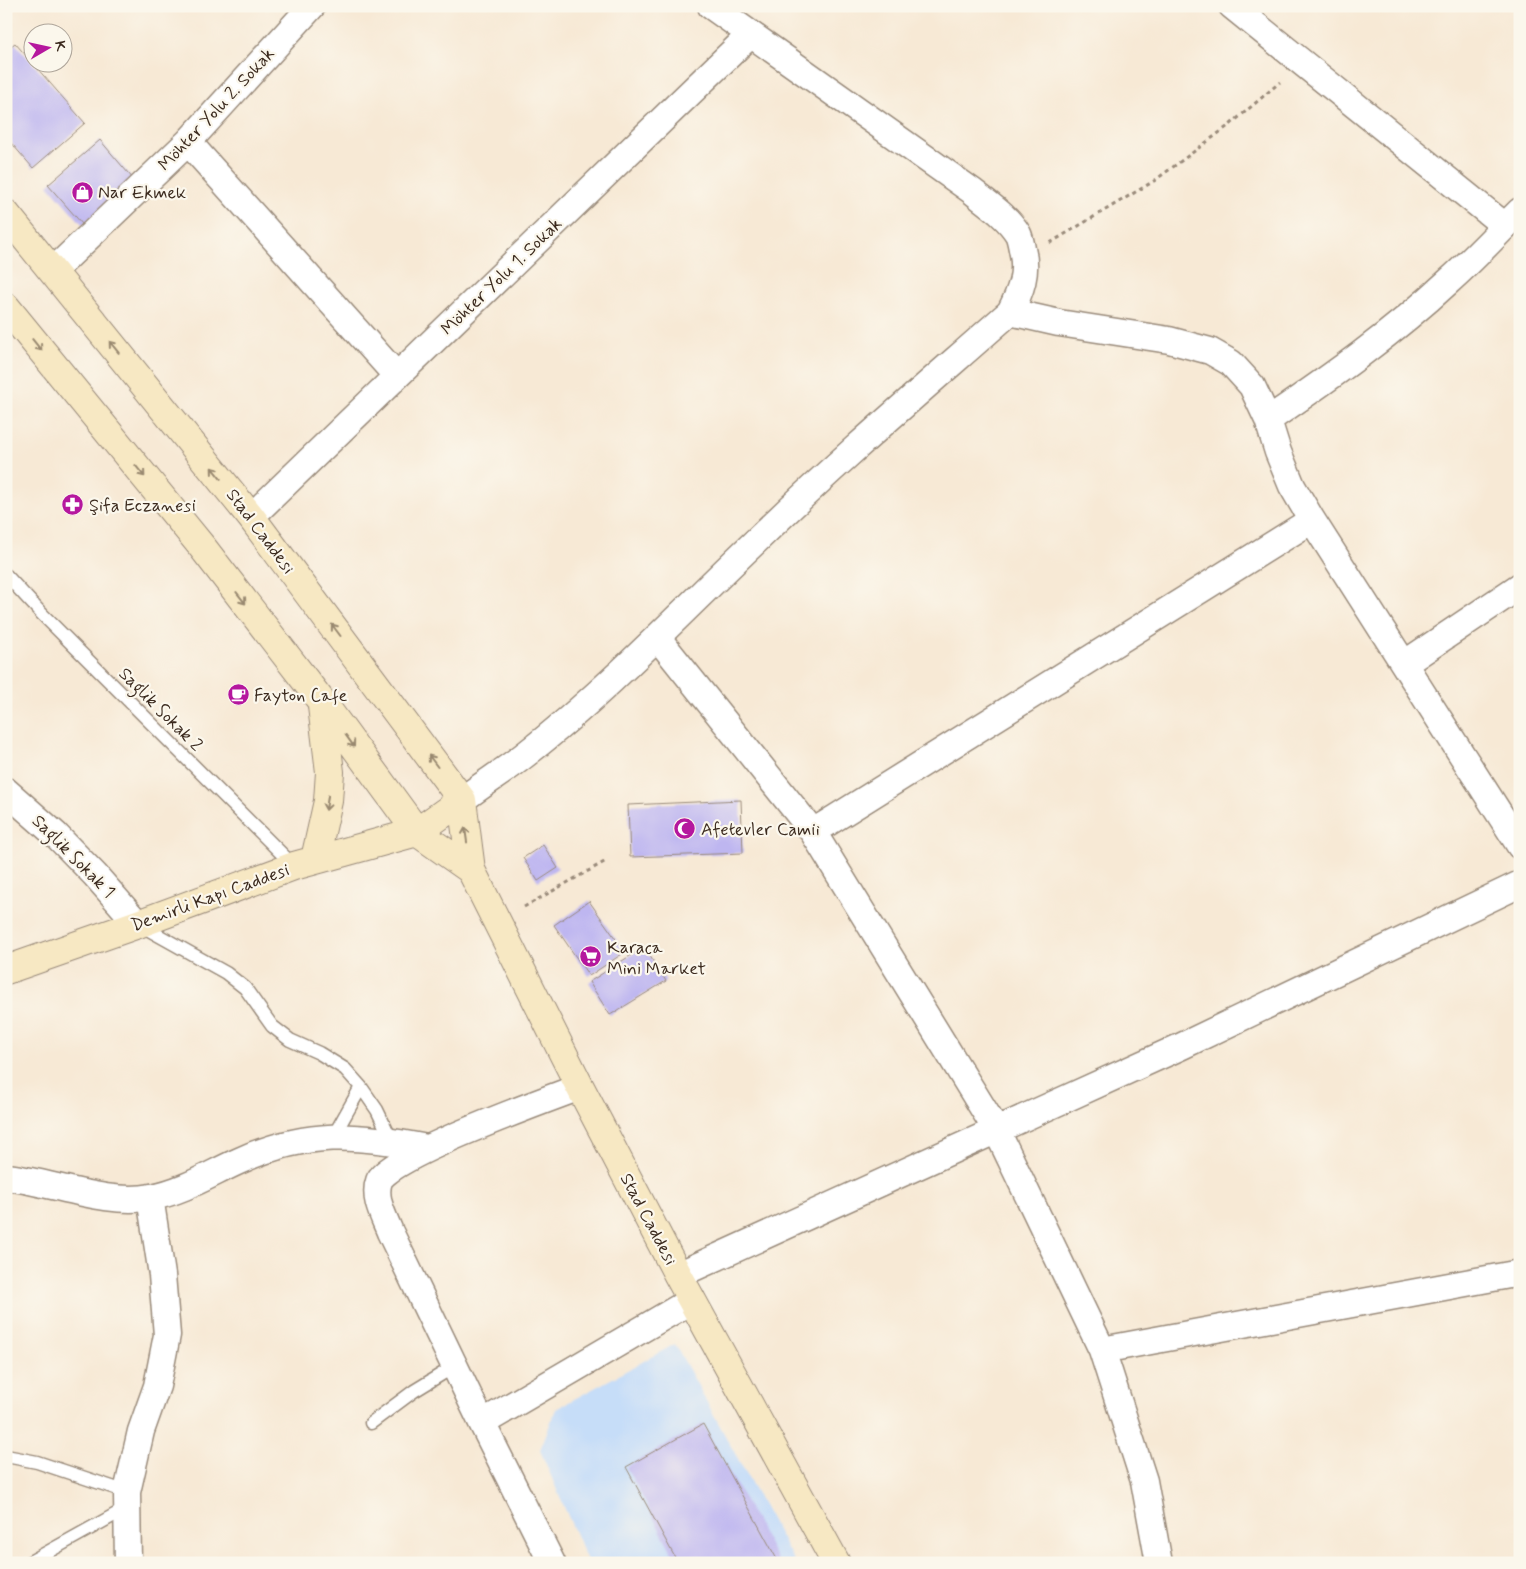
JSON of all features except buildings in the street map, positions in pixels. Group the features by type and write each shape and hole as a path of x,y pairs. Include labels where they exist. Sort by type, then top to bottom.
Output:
{"street":[{"name":"Möhter Yolu 2. Sokak","path":"53,271 188,142 312,6"},
{"path":"417,832 526,754 588,701 758,538 1010,312 1024,281 1024,257 1018,234 1000,213 972,191 711,6"},
{"path":"1232,6 1303,62 1512,219 1450,281 1402,322 1347,366 1268,420"},
{"name":"Möhter Yolu 1. Sokak","path":"251,517 750,35"},
{"path":"188,142 397,376"},
{"name":"Stad Caddesi","path":"6,214 251,517 462,800 471,870 580,1087 678,1275 836,1563"},
{"name":"Stad Caddesi","path":"6,307 203,548 322,702 417,832 471,870"},
{"path":"1010,312 1059,323 1169,340 1210,351 1231,363 1252,386 1268,420 1278,452 1292,486 1312,520 1520,846"},
{"path":"813,832 1312,520"},
{"path":"1404,664 1520,586"},
{"path":"657,636 813,832 997,1131 1102,1350 1144,1481 1159,1563"},
{"path":"304,863 326,810 330,772 322,702"},
{"name":"Saglik Sokak 1","path":"6,791 56,835 96,875 138,924"},
{"name":"Demirli Kapı Caddesi","path":"6,970 304,863 417,832"},
{"path":"678,1275 1209,1033 1520,884"},
{"path":"552,1563 390,1232 377,1193 379,1180 387,1171 427,1148 580,1087"},
{"path":"6,1177 115,1198 150,1197 186,1187 240,1161 307,1139 333,1137 392,1141 427,1148"},
{"path":"128,1563 127,1500 141,1431 157,1386 167,1335 162,1275 150,1197"},
{"path":"1102,1350 1520,1273"},
{"path":"482,1422 692,1300"}],"lane":[{"name":"Saglik Sokak 2","path":"6,575 42,614 304,863"},
{"path":"138,924 226,973 245,988 272,1026 290,1040 319,1052 345,1069 361,1087 377,1110 392,1141"},
{"path":"333,1137 361,1087"},
{"path":"371,1422 414,1391 455,1366"},
{"path":"6,1456 37,1462 127,1500"},
{"path":"28,1563 127,1500"}],"path":[{"path":"1024,257 1106,211 1154,181 1232,124 1303,62"},
{"path":"497,922 606,861"}],"shaded area":[{"path":"675,1344 795,1563 588,1563 540,1450 556,1409"}],"place":[{"name":"Nar Ekmek","path":"82,192"},
{"name":"Şifa Eczanesi","path":"73,505"},
{"name":"Fayton Cafe","path":"238,695"},
{"name":"Afetevler Camii","path":"685,829"},
{"name":"Karaca Mini Market","path":"591,957"}]}
